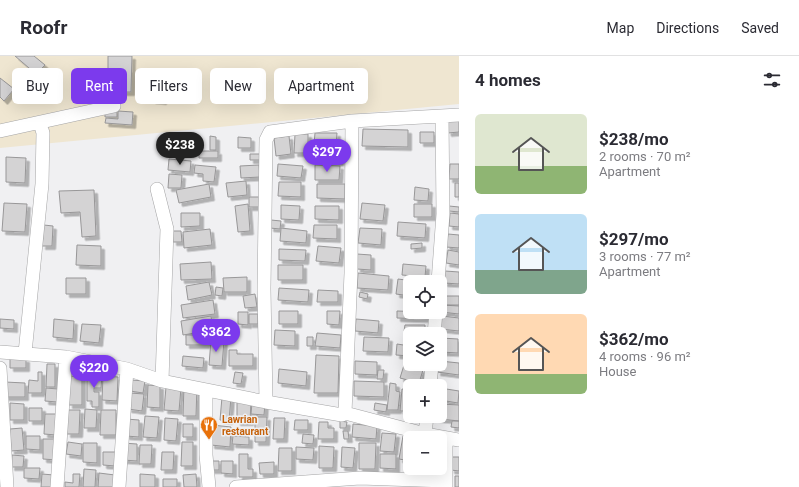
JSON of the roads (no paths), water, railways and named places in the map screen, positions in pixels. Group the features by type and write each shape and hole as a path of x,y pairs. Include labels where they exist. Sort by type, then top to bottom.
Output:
{"street":[{"path":"0,131 114,106"},
{"path":"266,402 264,289 266,140 270,132 352,121 459,115"},
{"path":"439,275 443,214 442,116"},
{"path":"345,413 351,273 352,121"},
{"path":"25,354 42,184 43,133 40,122"},
{"path":"157,190 168,230 162,380"},
{"path":"0,352 66,357 127,369 162,380 206,390 266,402 342,414 345,413 414,431"},
{"path":"57,487 66,357"},
{"path":"0,368 7,487"},
{"path":"119,487 127,369"},
{"path":"206,390 206,455 209,487"},
{"path":"236,487 360,478 446,484 453,439"}],"place":[{"name":"Lawrian restaurant","path":"209,440"}]}
